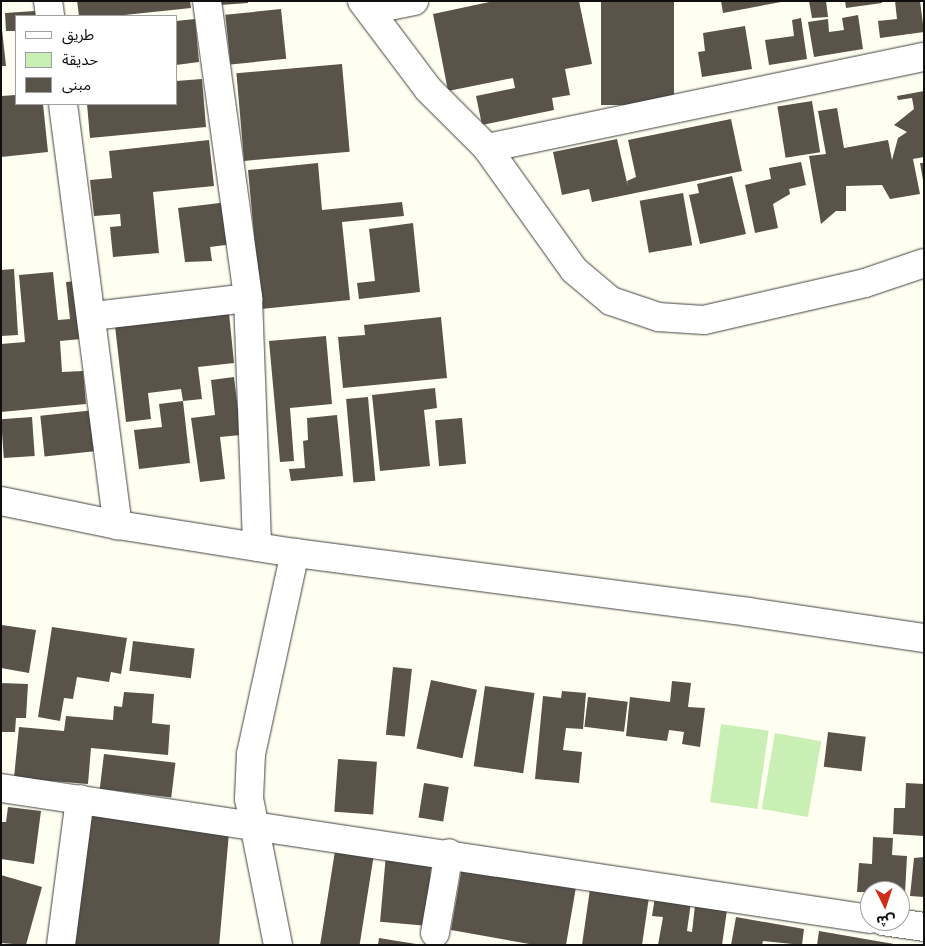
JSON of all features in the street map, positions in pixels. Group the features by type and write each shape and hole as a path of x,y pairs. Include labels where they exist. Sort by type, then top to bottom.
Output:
{"street":[{"path":"48,1 50,15"},
{"path":"208,1 248,298 257,547"},
{"path":"365,6 414,1"},
{"path":"365,6 428,89 487,148 574,270 611,301 658,317 704,320 865,283 924,263"},
{"path":"487,148 924,57"},
{"path":"63,105 93,316 118,525"},
{"path":"93,316 248,298"},
{"path":"1,501 118,525 295,553 748,612 924,638"},
{"path":"278,945 256,826 249,799 251,754 295,553"},
{"path":"1,788 449,853 860,917"},
{"path":"61,945 80,799"},
{"path":"435,933 449,853"},
{"path":"910,925 924,927"}],"green space":[{"path":"721,724 769,731 758,809 710,802"},
{"path":"775,733 821,741 808,817 762,809"}],"building":[{"path":"77,1 190,1 191,8 124,15 79,15"},
{"path":"220,1 248,1 248,3 220,5"},
{"path":"494,1 579,1 592,64 565,69 570,95 552,98 554,110 482,125 476,96 515,88 513,78 448,91 433,14"},
{"path":"601,1 674,1 674,105 601,105"},
{"path":"721,1 781,1 781,2 723,13"},
{"path":"809,1 826,1 828,17 812,18"},
{"path":"845,1 882,1 882,3 846,8"},
{"path":"895,1 920,1 924,32 880,38 878,21 897,19"},
{"path":"281,9 286,59 231,65 225,15"},
{"path":"35,11 35,15 15,15 15,31 6,31 5,13"},
{"path":"858,15 863,49 814,57 808,22 828,19 829,32 844,30 842,18"},
{"path":"801,18 807,59 769,65 765,40 794,36 792,20"},
{"path":"195,19 199,62 178,65 178,21"},
{"path":"1,20 6,66 1,66"},
{"path":"745,26 752,69 702,77 698,52 705,51 703,33"},
{"path":"342,64 350,152 244,161 236,73"},
{"path":"202,79 206,127 90,138 87,105 178,105 178,81"},
{"path":"924,91 924,157 913,159 920,194 890,199 882,185 846,186 846,211 836,211 821,224 809,156 826,154 818,111 837,108 844,148 888,140 892,160 898,138 907,132 894,125 914,109 912,98 898,100 897,96"},
{"path":"15,95 15,105 43,105 48,152 1,157 1,96"},
{"path":"812,101 820,152 786,158 777,106"},
{"path":"731,119 742,171 592,202 589,189 562,195 553,152 617,139 628,187 627,181 636,177 628,140"},
{"path":"209,140 214,186 153,192 159,253 113,257 110,227 121,226 120,214 94,216 90,180 112,178 109,151"},
{"path":"801,162 806,185 789,189 790,194 773,204 778,228 755,233 745,185 771,179 769,168"},
{"path":"318,163 322,210 402,202 404,216 342,222 350,300 261,309 248,170"},
{"path":"920,163 924,163 924,180 923,180"},
{"path":"732,176 746,234 700,244 689,195 699,193 697,184"},
{"path":"683,193 692,245 649,253 640,201"},
{"path":"228,202 233,244 210,247 212,261 185,262 178,208"},
{"path":"413,223 420,292 359,299 357,283 375,281 369,229"},
{"path":"14,269 18,335 1,336 1,270"},
{"path":"53,272 58,320 70,319 66,282 76,281 81,339 60,341 62,372 83,371 86,404 1,412 1,344 25,342 19,275"},
{"path":"229,313 234,363 198,367 202,399 183,401 181,389 148,393 151,419 126,422 115,326"},
{"path":"441,317 447,378 343,388 338,337 365,335 364,325"},
{"path":"326,336 332,404 290,408 294,461 280,462 269,341"},
{"path":"234,377 241,435 220,437 225,479 200,482 191,418 215,415 211,380"},
{"path":"435,388 437,408 424,410 430,466 380,471 372,395"},
{"path":"368,397 375,481 353,483 346,399"},
{"path":"183,401 190,463 139,469 134,430 162,427 159,404"},
{"path":"95,410 99,451 45,457 40,416"},
{"path":"337,415 343,476 291,481 289,469 305,468 303,441 308,440 307,418"},
{"path":"32,417 35,456 4,458 1,419"},
{"path":"462,418 466,464 439,466 435,420"},
{"path":"2,625 36,630 29,673 1,668"},
{"path":"52,627 127,638 121,674 111,672 109,682 77,677 73,699 64,698 60,721 38,717"},
{"path":"133,641 195,649 191,678 129,671"},
{"path":"393,667 412,669 405,737 386,735"},
{"path":"431,680 477,690 462,758 416,748"},
{"path":"672,681 691,683 688,707 705,708 700,747 682,744 684,732 669,730 667,741 626,736 630,697 670,702"},
{"path":"1,683 28,684 26,718 16,718 15,732 1,732"},
{"path":"485,686 535,693 523,773 474,766"},
{"path":"562,691 586,693 583,729 566,728 563,750 582,752 579,783 535,779 543,696 561,698"},
{"path":"124,692 154,694 152,723 170,725 168,755 91,748 88,784 14,778 19,727 64,731 66,716 113,720 114,706 122,707"},
{"path":"588,697 628,702 624,732 584,727"},
{"path":"828,732 866,737 861,771 824,767"},
{"path":"104,754 175,763 171,798 100,789"},
{"path":"338,759 377,762 373,815 334,812"},
{"path":"424,783 449,787 443,821 419,818"},
{"path":"906,783 924,784 924,836 893,834 894,808 905,808"},
{"path":"8,807 41,811 34,864 1,859 1,822 6,822"},
{"path":"86,815 229,828 219,945 75,945"},
{"path":"873,837 893,838 892,855 907,856 906,881 860,881 860,892 857,892 859,863 872,864"},
{"path":"335,851 374,857 360,945 320,945"},
{"path":"386,854 432,858 426,926 380,922"},
{"path":"924,857 924,897 910,896 914,858"},
{"path":"462,867 576,887 566,945 535,945 451,930"},
{"path":"1,875 42,887 26,945 1,943"},
{"path":"590,889 649,897 642,945 582,945"},
{"path":"655,897 691,902 687,931 692,932 695,905 727,910 722,945 658,945 663,917 652,916"},
{"path":"736,917 804,929 802,945 763,941 762,945 731,945"},
{"path":"819,931 894,944 894,945 817,945"},
{"path":"379,938 416,944 416,945 378,945"}]}
